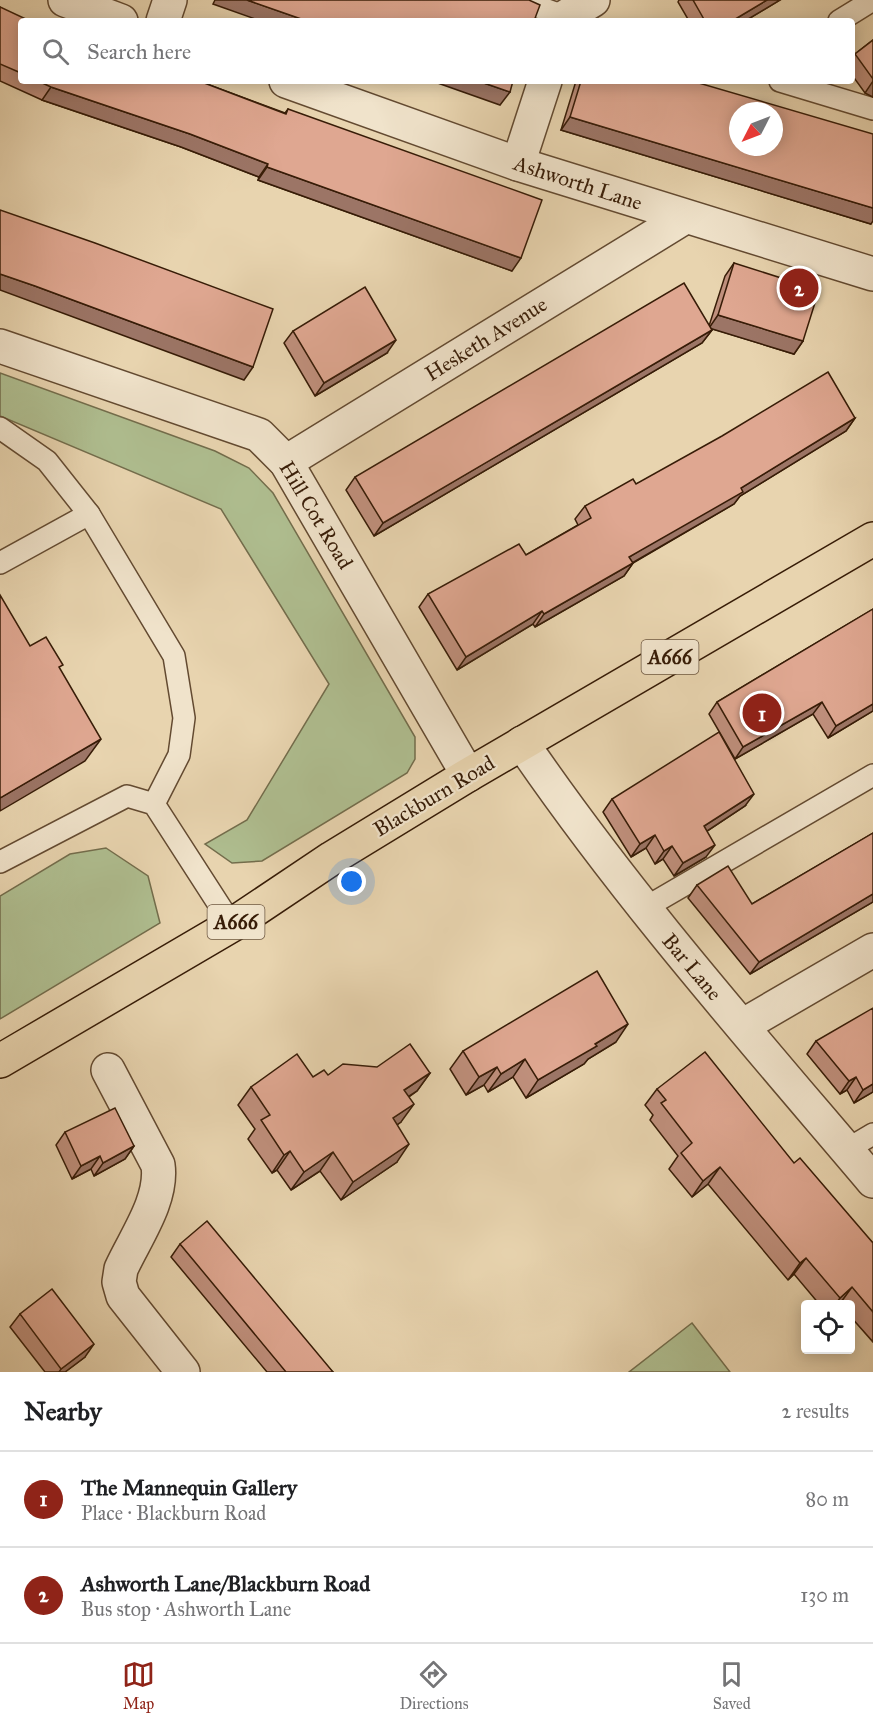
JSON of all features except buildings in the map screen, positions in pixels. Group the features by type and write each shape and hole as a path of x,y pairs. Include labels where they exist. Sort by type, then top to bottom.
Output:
{"highway":[{"name":"Blackburn Road","path":"0,1061 232,925 332,858 522,742 873,538"}],"street":[{"path":"65,0 113,18"},
{"path":"164,18 170,0"},
{"path":"571,18 593,0"},
{"name":"Ashworth Lane","path":"294,84 518,164 873,274"},
{"path":"518,164 543,84"},
{"name":"Hesketh Avenue","path":"286,462 685,217"},
{"name":"Hill Cot Road","path":"0,346 259,435 286,462 468,775"},
{"name":"Bar Lane","path":"522,742 577,822 643,909 742,1026 860,1142 873,1181"},
{"path":"742,1026 873,950"},
{"path":"108,1070 158,1165 160,1179 156,1193 121,1269 119,1282 123,1296 177,1370"}],"lane":[{"path":"519,0 564,18"},
{"path":"844,18 873,0"},
{"path":"790,84 873,109"},
{"path":"0,428 47,461 89,514 174,656 184,718 180,755 154,804"},
{"path":"0,563 89,514"},
{"path":"643,909 873,775"},
{"path":"0,862 127,795 154,804 232,925"}],"green space":[{"path":"0,373 215,451 249,468 273,493 415,737 415,759 407,773 262,861 232,863 205,844 247,820 329,684 221,509 0,416"},
{"path":"106,848 148,876 160,923 0,1019 0,896 70,854"},
{"path":"692,1323 730,1372 629,1372"}],"place":[{"name":"Ashworth Lane/Blackburn Road","path":"799,288"},
{"name":"The Mannequin Gallery","path":"762,713"}]}
